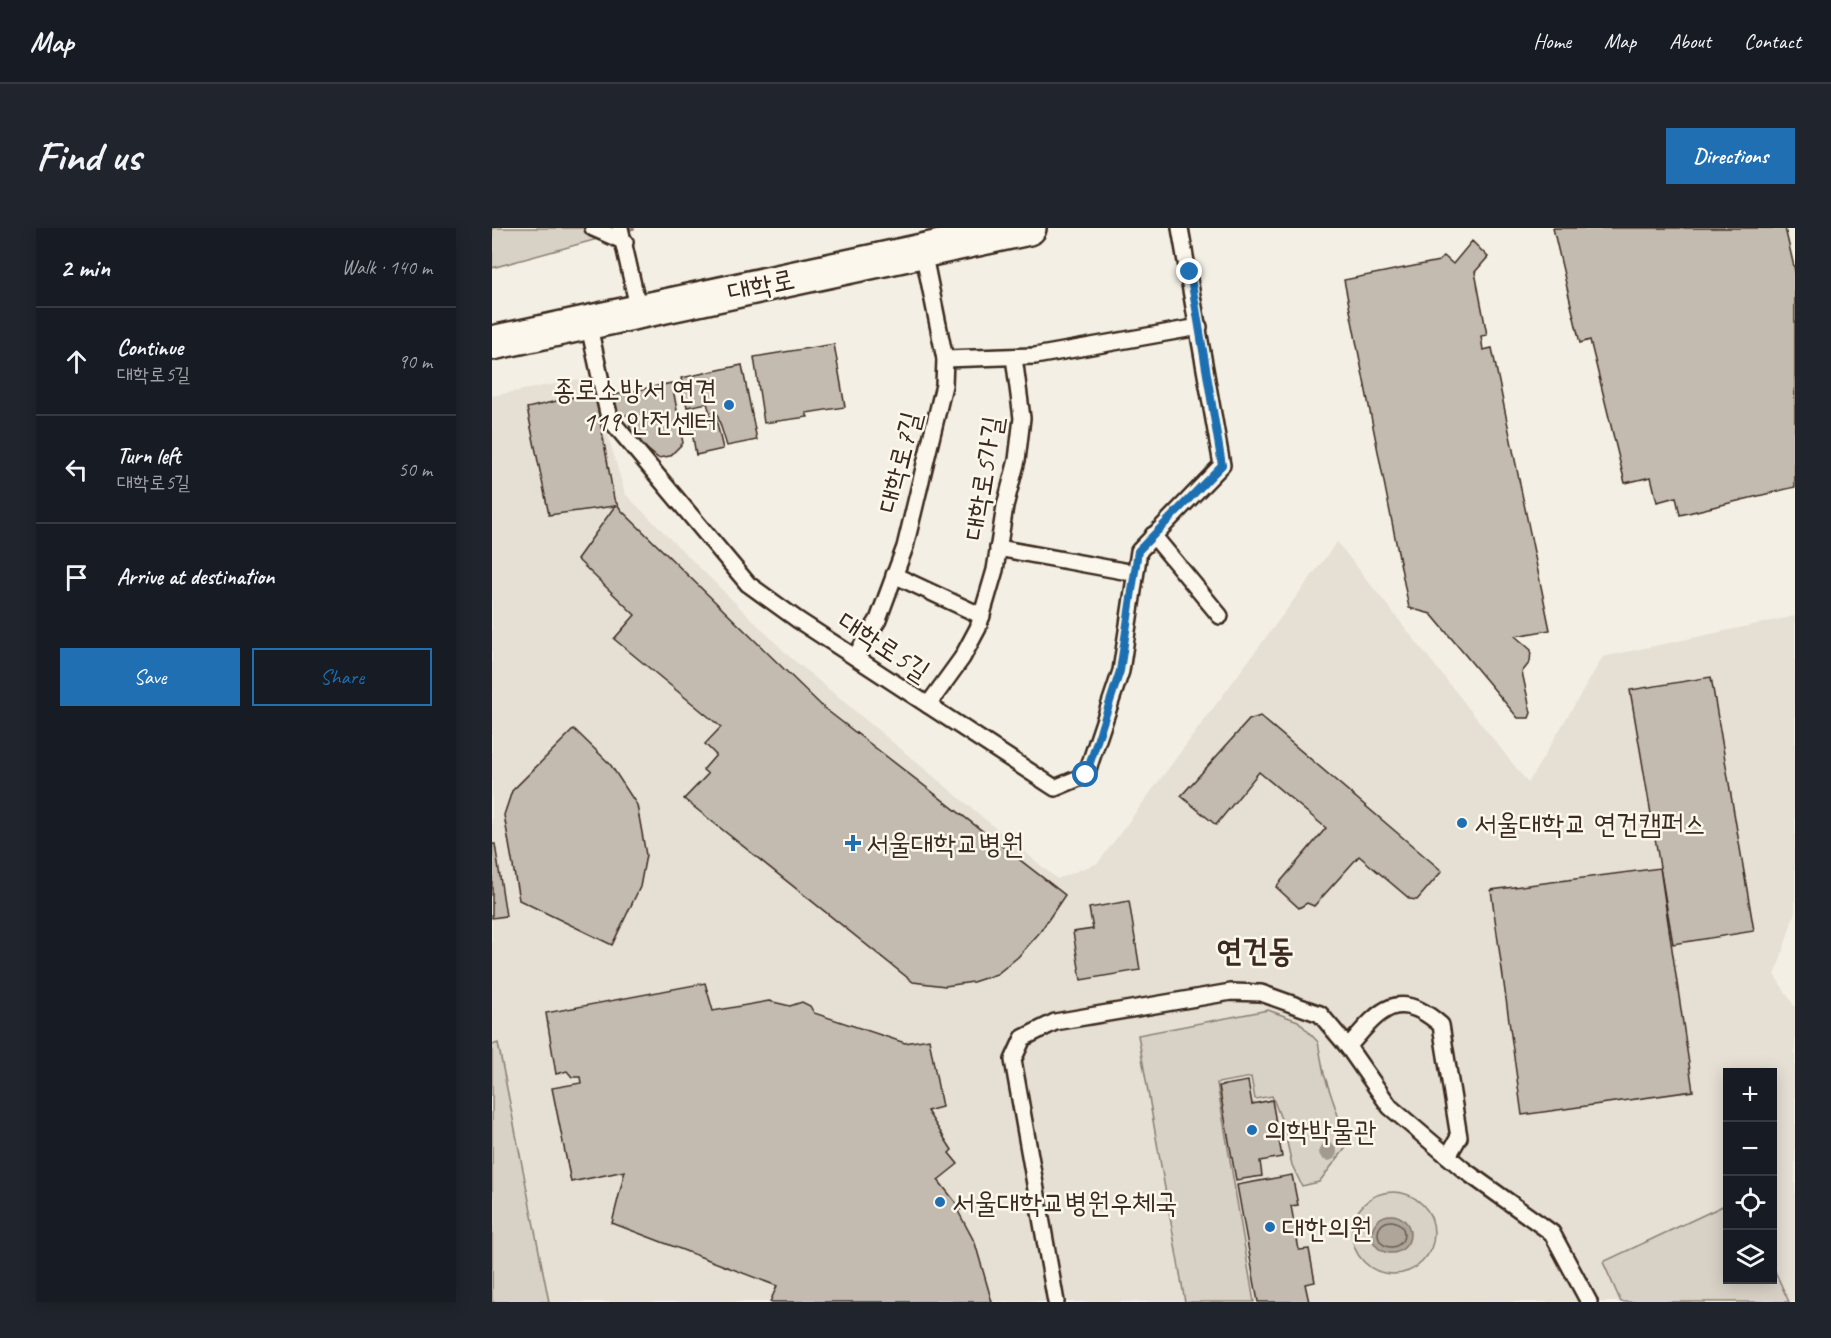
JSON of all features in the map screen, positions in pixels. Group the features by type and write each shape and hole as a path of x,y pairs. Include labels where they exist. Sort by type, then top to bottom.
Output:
{"main road":[{"name":"대학로","path":"492,343 1029,228"}],"lane":[{"path":"593,228 622,235 639,310"},
{"name":"대학로5길","path":"588,322 609,418 748,584 1055,788 1086,775 1120,671 1138,551 1222,465 1180,228"},
{"name":"대학로7길","path":"855,657 878,620 905,547 944,385 945,359 922,251"},
{"path":"945,359 1035,356 1199,327"},
{"name":"대학로5가길","path":"928,705 962,658 982,616 1017,460 1022,418 1014,357"},
{"path":"1153,535 1220,616"},
{"path":"998,548 1134,573"},
{"path":"894,575 982,616"},
{"path":"1056,1302 1012,1060 1023,1038 1055,1022 1231,992 1261,993 1320,1014 1348,1047 1390,1107 1448,1156 1552,1233 1589,1302"},
{"path":"1348,1047 1377,1013 1395,1005 1428,1013 1441,1025 1459,1137 1448,1156"}],"shaded area":[{"path":"492,228 634,228 634,229 492,268"},
{"name":"서울대학교 연건캠퍼스","path":"591,377 625,494 790,657 1057,879 1098,863 1337,542 1528,783 1603,657 1795,616 1795,912 1775,976 1795,1007 1795,1302 492,1302 492,396"},
{"path":"1268,1010 1298,1021 1318,1042 1324,1074 1348,1145 1319,1182 1302,1186 1292,1165 1283,1124 1272,1096 1255,1099 1251,1077 1217,1083 1254,1302 1185,1302 1138,1035"},
{"path":"498,1043 549,1302 492,1302 492,1045"},
{"path":"1393,1192 1409,1195 1422,1204 1431,1217 1434,1233 1431,1249 1422,1262 1409,1271 1393,1274 1377,1271 1364,1262 1355,1249 1352,1233 1355,1217 1364,1204 1377,1195"},
{"path":"1723,1206 1723,1284 1777,1284 1777,1276 1789,1302 1621,1302 1603,1262"}],"water":[{"path":"1391,1215 1398,1216 1404,1221 1409,1227 1409,1241 1404,1247 1398,1252 1391,1253 1384,1252 1378,1247 1373,1241 1372,1234 1373,1227 1378,1221 1384,1216"}],"building":[{"path":"1553,228 1785,228 1795,271 1795,487 1680,515 1676,497 1657,502 1651,477 1625,483 1590,340 1580,343"},
{"path":"1472,241 1488,257 1475,272 1487,335 1481,336 1483,350 1492,348 1550,630 1515,636 1531,650 1530,662 1522,672 1531,713 1529,718 1518,718 1431,614 1409,608 1344,280 1439,261 1444,256 1453,264"},
{"path":"834,344 845,407 806,413 808,417 764,423 754,357"},
{"name":"종로소방서 연견 119 안전센터","path":"742,365 757,440 727,446 716,411 710,413 707,403 687,407 681,378"},
{"path":"672,383 683,443 670,456 658,458 641,444 640,436 632,438 628,415 619,416 614,395"},
{"path":"595,392 614,499 621,510 824,708 1065,895 1040,932 1018,957 997,974 973,982 945,986 913,982 684,799 708,774 703,770 716,755 705,744 721,727 614,639 635,615 577,559 615,506 549,515 527,408"},
{"path":"715,415 723,449 696,455 690,420"},
{"path":"1711,677 1754,931 1673,944 1630,690"},
{"path":"1260,716 1442,871 1417,900 1410,899 1359,856 1314,906 1307,903 1299,908 1276,887 1326,828 1259,772 1216,825 1181,796 1249,720"},
{"path":"574,729 610,764 637,805 646,855 640,887 612,945 519,900 504,815 512,791"},
{"path":"492,844 495,844 506,916 492,918"},
{"path":"1660,868 1693,1091 1522,1115 1491,890"},
{"path":"1129,901 1140,970 1081,980 1073,932 1093,929 1089,908"},
{"path":"705,983 713,1011 769,1001 790,1006 802,1002 810,1006 814,1013 905,1043 929,1039 942,1107 927,1111 952,1150 949,1153 958,1164 938,1180 961,1209 958,1211 975,1243 992,1302 770,1302 777,1286 612,1223 625,1171 571,1182 552,1088 581,1083 580,1077 572,1077 567,1071 556,1074 546,1013"},
{"name":"의학박물관","path":"1248,1081 1252,1104 1272,1100 1282,1157 1260,1161 1262,1176 1236,1180 1219,1086"},
{"name":"대한의원","path":"1292,1175 1298,1205 1291,1206 1299,1250 1309,1249 1315,1282 1305,1284 1309,1302 1258,1302 1237,1185"}],"place":[{"name":"종로소방서 연견 119 안전센터","path":"729,405"},
{"name":"서울대학교 연건캠퍼스","path":"1462,823"},
{"name":"서울대학교병원","path":"853,843"},
{"name":"의학박물관","path":"1252,1130"},
{"name":"서울대학교병원우체국","path":"940,1202"},
{"name":"대한의원","path":"1270,1227"}],"district":[{"name":"연건동","path":"1255,950"}],"route":[{"path":"1086,775 1120,671 1138,551 1222,465 1190,272"}]}
